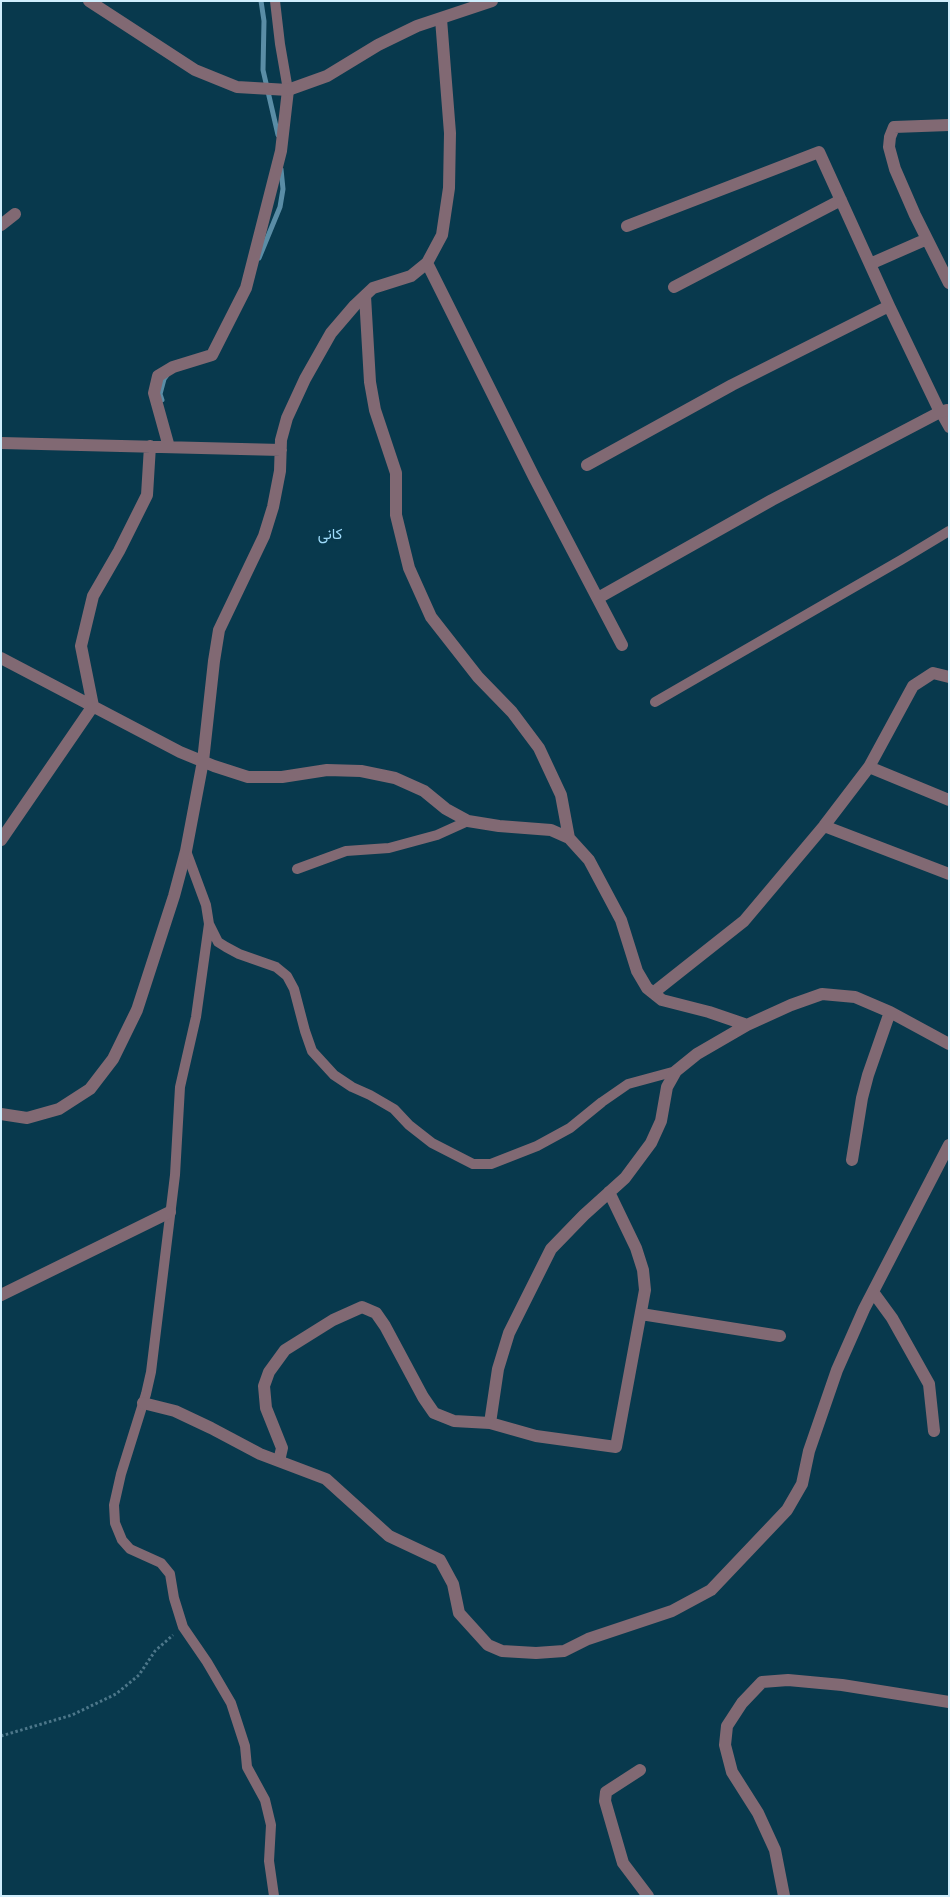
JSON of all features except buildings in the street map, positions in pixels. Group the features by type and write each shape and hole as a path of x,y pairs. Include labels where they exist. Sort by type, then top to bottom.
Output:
{"street":[{"path":"88,1 195,70 237,88 288,90 327,76 378,45 416,26 492,1"},
{"path":"1,1114 27,1118 59,1109 90,1089 113,1059 136,1010 174,896 186,850 203,761 214,661 220,630 264,536 273,507 280,471 281,440 287,418 305,379 331,333 355,305 373,288 410,276 427,263 442,235 449,188 450,133 441,19"},
{"path":"169,447 154,393 158,376 173,367 212,355 246,288 281,151 288,90"},
{"path":"949,125 894,126 889,147 914,215 949,283"},
{"path":"598,598 772,500 945,411 889,306 819,152 627,226"},
{"path":"674,287 841,200"},
{"path":"1,225 15,214"},
{"path":"870,264 927,239"},
{"path":"427,263 534,477 622,645"},
{"path":"365,296 370,382 375,410 396,473 396,515 409,568 431,617 478,678 512,712 539,748 561,795 569,838"},
{"path":"586,465 732,385 889,306"},
{"path":"1,443 280,450"},
{"path":"1,840 93,706 81,646 93,596 119,552 146,495 150,446"},
{"path":"1,658 180,752 248,776 282,776 326,770 361,771 395,778 424,792 446,809 468,821 498,826 551,830 569,838 589,860 621,920 638,971 646,988 662,1000 709,1012 747,1026"},
{"path":"652,993 744,921 824,826 869,767 913,686 933,673 949,678"},
{"path":"869,767 949,800"},
{"path":"824,826 949,874"},
{"path":"490,1423 498,1369 509,1333 551,1249 625,1178 651,1143 661,1121 667,1087 676,1071 697,1054 747,1026 790,1004 822,994 855,997 890,1012 949,1044"},
{"path":"852,1160 862,1098 890,1012"},
{"path":"143,1403 175,1411 260,1454 326,1479 389,1536 440,1560 453,1584 459,1613 488,1645 502,1651 536,1653 564,1650 588,1638 672,1611 711,1590 787,1510 802,1484 809,1451 837,1370 873,1292 949,1145"},
{"path":"279,1462 282,1448 266,1408 264,1386 269,1372 285,1350 333,1320 362,1308 376,1313 385,1326 423,1397 434,1413 454,1421 490,1423 536,1436 616,1447 645,1290 643,1270 636,1248 609,1192"},
{"path":"1,1295 170,1212"},
{"path":"873,1292 892,1318 929,1384 934,1431"},
{"path":"641,1314 780,1336"},
{"path":"784,1896 775,1850 758,1813 732,1772 725,1745 727,1726 742,1703 762,1682 788,1680 842,1685 949,1702"},
{"path":"640,1770 606,1792 605,1801 623,1863 648,1896"}],"lane":[{"path":"275,1 288,90"},
{"path":"945,411 949,428"},
{"path":"655,702 901,560 949,530"},
{"path":"297,869 346,851 389,848 429,837 468,821"},
{"path":"186,850 206,905 209,924 196,1017 180,1087 175,1175 152,1372 121,1474 114,1505 115,1523 122,1540 130,1549 161,1563 170,1574 174,1598 183,1627 207,1662 231,1703 245,1746 247,1767 265,1800 271,1825 269,1861 274,1896"},
{"path":"209,924 218,942 226,948 276,967 287,976 294,989 304,1031 312,1051 334,1075 352,1087 394,1109 409,1125 432,1143 473,1164 491,1164 537,1146 570,1128 628,1084 676,1071"}],"path":[{"path":"1,1736 72,1715 116,1694 139,1675 155,1651 183,1627"}],"waterway":[{"path":"261,1 264,21 263,70 278,135"},
{"path":"259,258 280,207 283,189 281,169"},
{"path":"162,400 160,394 167,375"}],"district":[{"name":"کانی","path":"330,534"}]}
